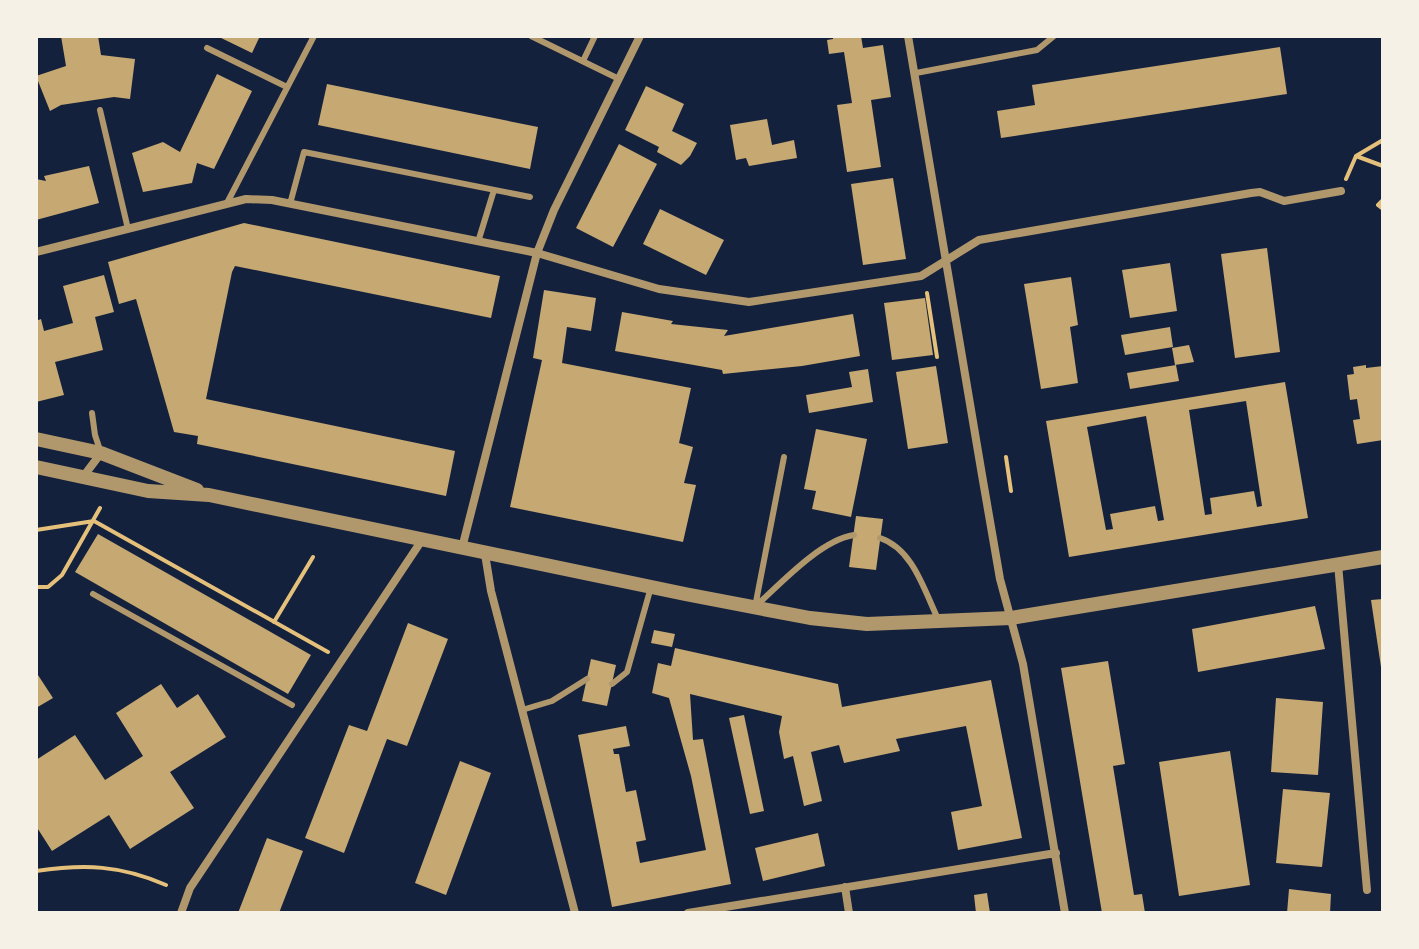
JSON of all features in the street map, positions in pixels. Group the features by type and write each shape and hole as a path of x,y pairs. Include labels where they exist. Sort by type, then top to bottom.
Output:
{"street":[{"path":"462,549 537,253 554,210 640,36"},
{"path":"908,36 1000,579 1023,664 1065,913"},
{"path":"36,252 246,199 290,204 537,253 659,289 749,302 921,276 979,240 1251,193 1260,192 1284,201 1341,191"},
{"path":"36,439 101,453 209,495"},
{"path":"83,477 101,453"},
{"path":"36,467 148,491 209,495 651,587 810,618 854,623 1011,618 1383,557"},
{"path":"181,913 190,888 422,540"},
{"path":"485,554 491,591 575,913"},
{"path":"1338,564 1367,890"},
{"path":"688,913 1056,853"},
{"path":"845,887 849,913"}],"lane":[{"path":"226,205 314,36"},
{"path":"531,36 619,79"},
{"path":"583,61 595,36"},
{"path":"916,73 1037,50 1054,36"},
{"path":"207,48 287,87"},
{"path":"100,110 128,229"},
{"path":"290,204 304,152 530,197"},
{"path":"478,242 494,190"},
{"path":"92,413 101,453"},
{"path":"755,607 784,457"},
{"path":"755,607 827,545 842,536 854,535"},
{"path":"880,538 897,546 908,559 939,622"},
{"path":"612,684 627,672 651,587"},
{"path":"93,594 292,705"},
{"path":"522,710 552,701 587,679"}],"path":[{"path":"1341,191 1356,156 1383,140"},
{"path":"1356,156 1383,166"},
{"path":"1383,200 1378,205 1383,209"},
{"path":"927,293 937,357"},
{"path":"1006,457 1011,491"},
{"path":"36,587 48,587 62,575 100,508"},
{"path":"36,530 94,521 328,652"},
{"path":"274,622 313,557"},
{"path":"36,871 77,865 122,869 166,885"}],"building":[{"path":"61,36 98,36 101,55 135,59 130,99 114,97 61,105 50,111 36,76 66,66"},
{"path":"217,36 260,36 252,53"},
{"path":"833,36 861,36 863,48 883,45 891,97 871,100 881,167 847,172 837,105 852,103 844,52 829,54 827,40 833,39"},
{"path":"1280,47 1287,94 1001,138 997,111 1035,105 1032,85"},
{"path":"217,74 252,91 214,169 197,163 192,183 143,192 132,153 163,142 180,152"},
{"path":"327,84 538,127 530,169 318,125"},
{"path":"646,86 684,104 672,131 697,143 681,165 657,152 659,147 625,130"},
{"path":"767,119 772,145 794,140 797,158 749,166 746,158 736,160 730,125"},
{"path":"619,144 657,164 613,247 576,228"},
{"path":"89,166 99,203 36,220 36,179 46,181 44,176"},
{"path":"893,178 906,259 863,265 851,184"},
{"path":"660,209 724,240 706,275 643,244"},
{"path":"244,223 500,276 491,318 235,266 232,272 206,399 455,451 446,496 197,444 198,436 174,432 136,299 119,304 108,262"},
{"path":"1267,248 1280,352 1235,358 1221,254"},
{"path":"1170,263 1177,311 1130,318 1122,270"},
{"path":"104,275 114,312 95,317 103,350 55,362 64,395 36,402 36,321 41,319 44,331 73,323 63,286"},
{"path":"1071,277 1078,325 1070,327 1078,383 1041,389 1024,284"},
{"path":"544,290 596,298 591,331 567,327 562,363 691,388 679,443 693,447 684,483 696,485 683,542 510,507 542,360 533,358"},
{"path":"925,298 933,355 892,360 884,303"},
{"path":"622,312 673,321 671,324 728,330 724,336 853,314 860,356 723,374 722,370 615,351"},
{"path":"1170,327 1173,347 1125,355 1121,335"},
{"path":"1189,345 1194,362 1175,365 1172,348"},
{"path":"1176,365 1179,381 1130,389 1127,373"},
{"path":"1366,365 1366,368 1383,366 1383,440 1357,444 1353,420 1360,419 1357,399 1350,400 1347,375 1354,374 1353,367"},
{"path":"936,366 948,443 908,449 896,372"},
{"path":"868,369 873,402 809,413 806,395 852,387 849,372"},
{"path":"1285,382 1308,518 1069,557 1046,421","holes":["1246,401 1262,506 1257,507 1254,491 1210,498 1212,514 1205,515 1189,410","1146,416 1164,520 1158,521 1155,506 1110,514 1113,529 1106,530 1087,427"]},
{"path":"816,429 867,439 851,517 812,509 816,491 804,489"},
{"path":"856,516 883,519 876,570 849,567"},
{"path":"98,534 311,655 288,694 75,572"},
{"path":"1383,599 1383,667 1381,667 1371,600"},
{"path":"1315,606 1325,649 1198,672 1192,629"},
{"path":"408,623 448,639 407,746 387,739 344,853 305,838 349,725 367,731"},
{"path":"654,630 675,634 672,647 651,643"},
{"path":"675,648 838,684 842,707 991,680 1022,838 958,850 951,812 982,806 966,726 896,739 900,751 844,763 839,745 811,752 822,801 804,806 793,756 784,759 779,732 782,716 690,694 693,740 703,739 731,884 612,907 578,735 626,726 630,746 613,749 614,754 619,754 626,792 636,790 646,840 636,842 640,863 706,850 691,776 669,698 652,693 658,663 671,666"},
{"path":"591,659 616,665 607,706 582,701"},
{"path":"1108,661 1125,764 1113,766 1134,895 1142,894 1145,913 1102,913 1061,668"},
{"path":"36,672 53,698 36,708"},
{"path":"161,684 177,708 198,694 226,737 170,772 194,808 130,849 109,815 52,851 36,826 36,760 75,735 105,780 143,756 116,713"},
{"path":"1276,698 1323,702 1318,775 1271,772"},
{"path":"744,715 764,811 750,814 729,718"},
{"path":"1230,751 1250,885 1179,896 1159,762"},
{"path":"460,761 491,773 446,895 415,883"},
{"path":"1283,789 1330,793 1322,867 1276,863"},
{"path":"818,833 825,866 763,881 755,848"},
{"path":"267,838 303,851 279,913 238,913"},
{"path":"1289,889 1331,894 1330,913 1287,913"},
{"path":"987,893 990,913 976,913 974,895"}]}
